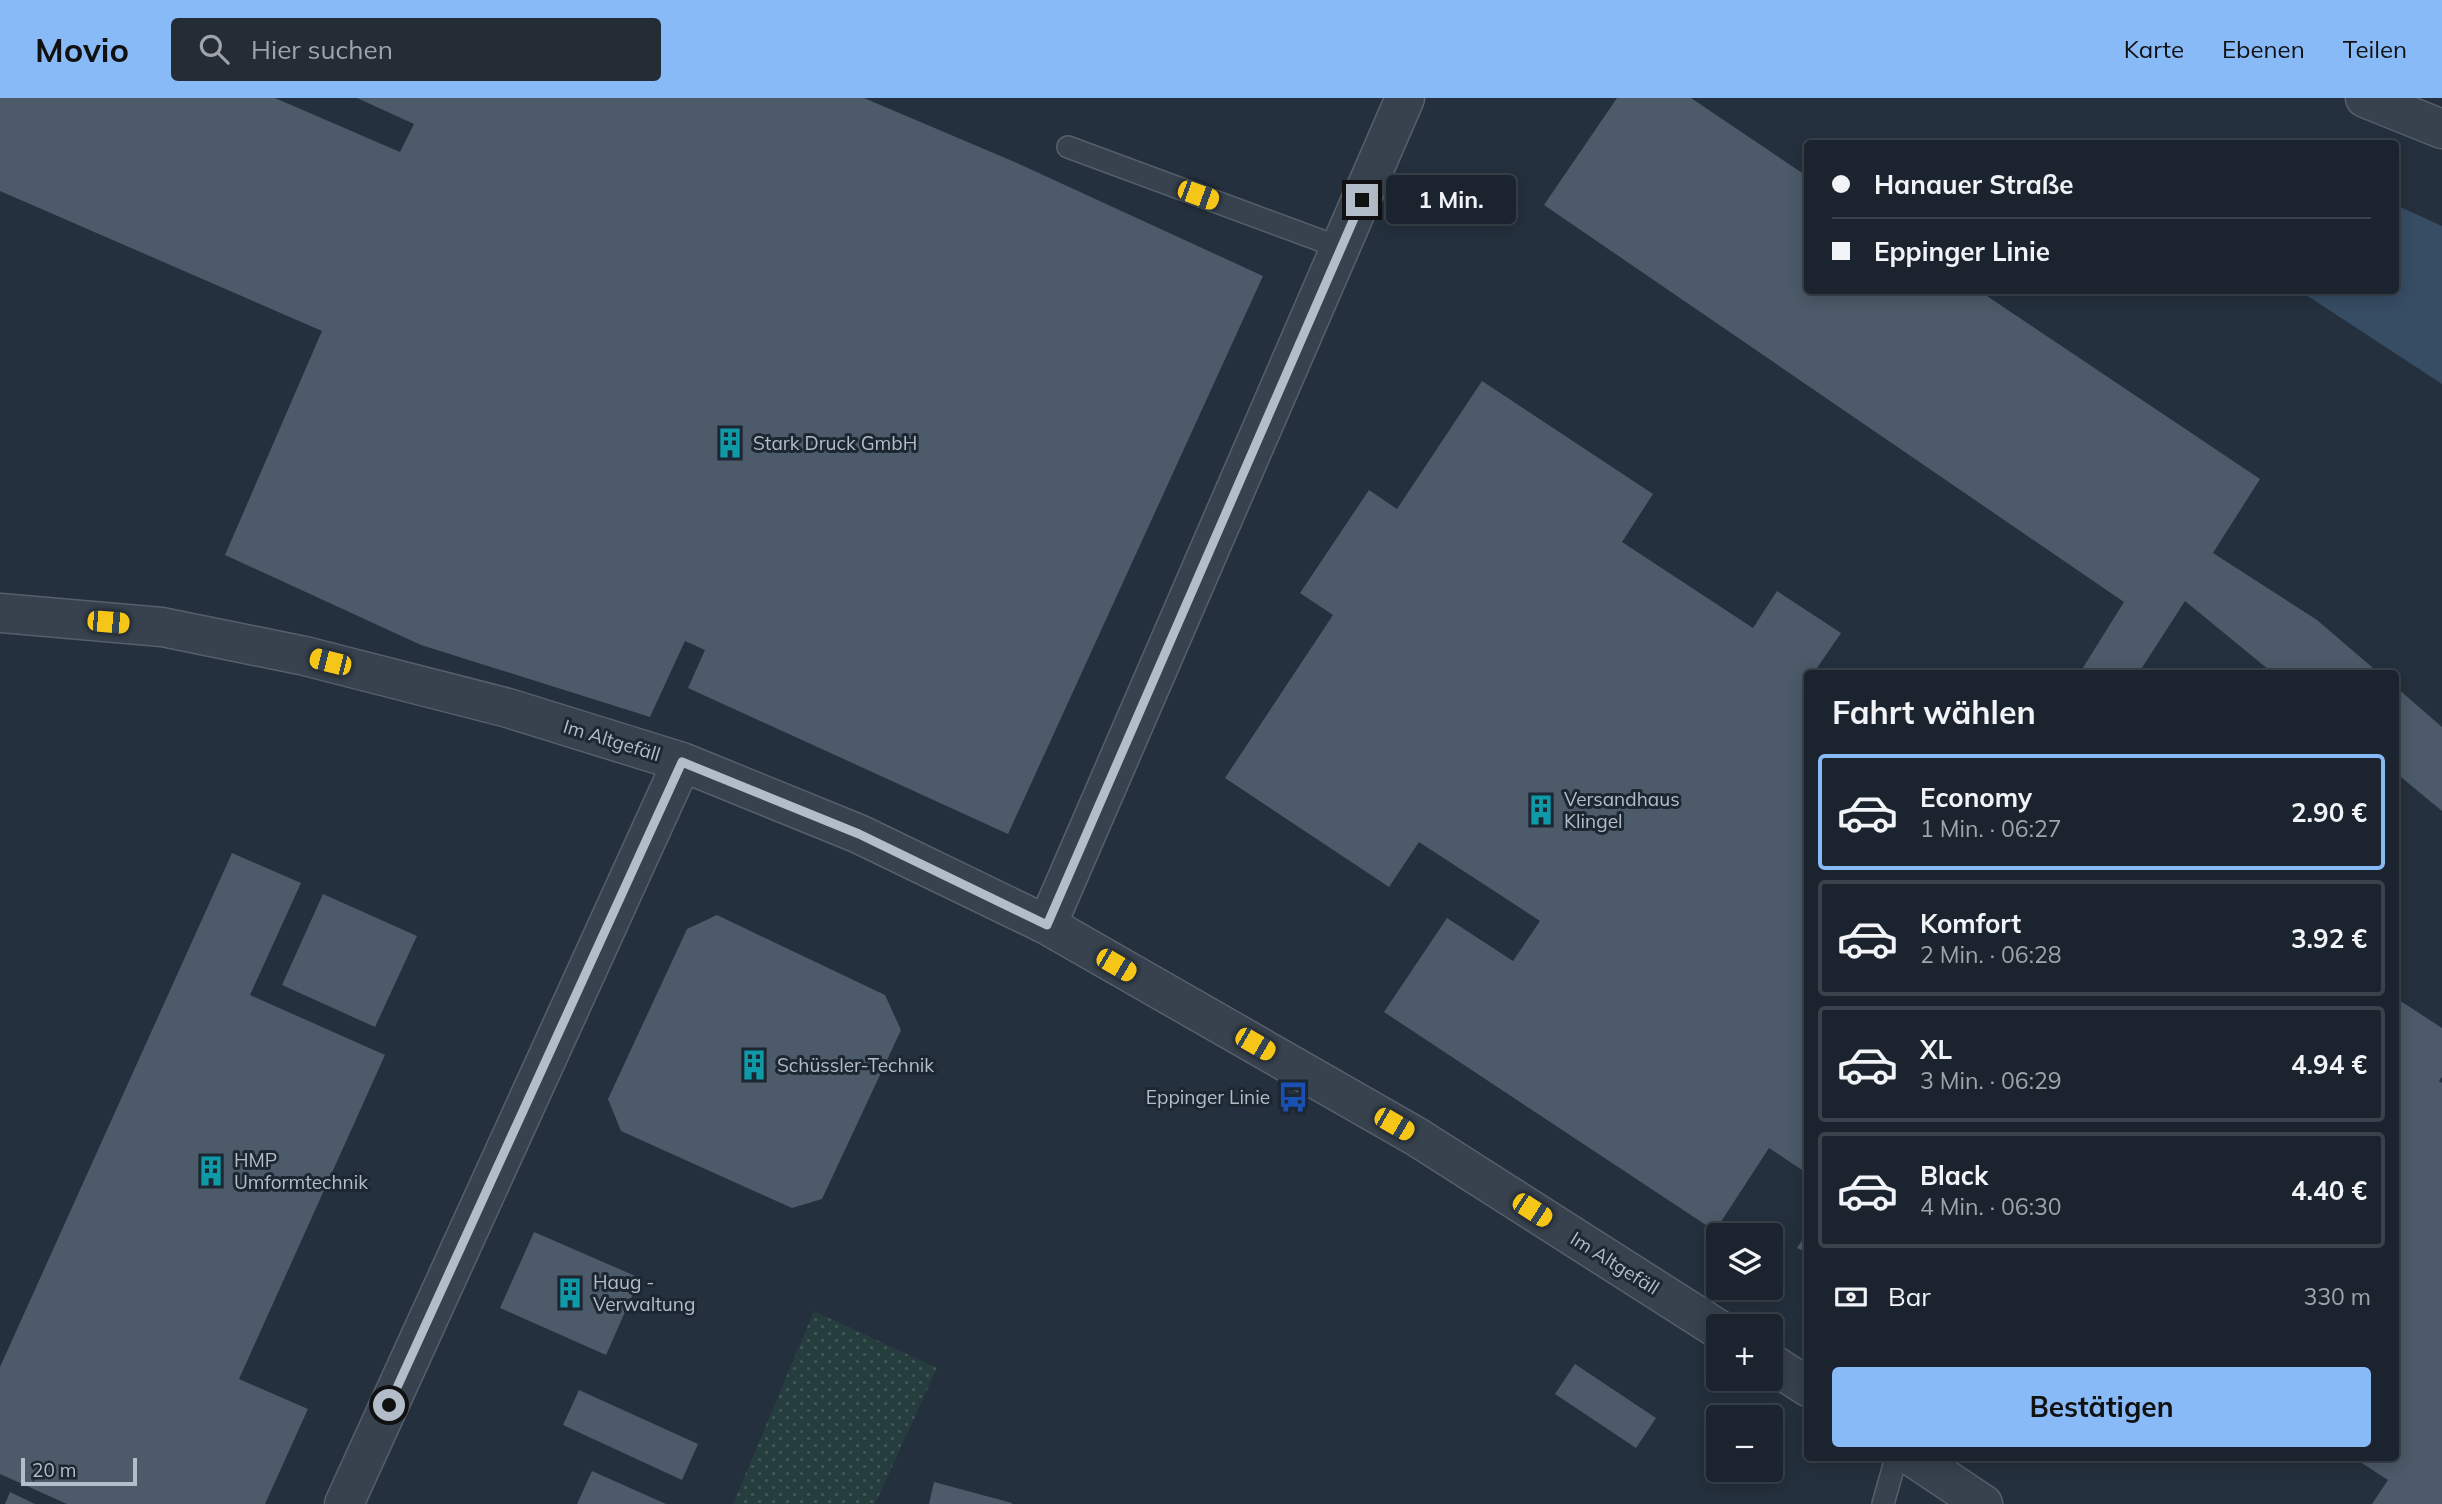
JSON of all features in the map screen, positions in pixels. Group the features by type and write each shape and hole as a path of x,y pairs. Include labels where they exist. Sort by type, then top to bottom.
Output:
{"street":[{"path":"2365,98 2442,129"},
{"path":"1047,925 1341,248 1402,99"},
{"name":"Im Altgefäll","path":"0,613 162,627 305,656 508,708 682,762 859,834 1047,925 1417,1137 1706,1321"},
{"path":"344,1504 682,762"},
{"path":"1783,1371 1804,1384"},
{"path":"1918,1461 1983,1504"}],"lane":[{"path":"1068,147 1341,248"},
{"path":"1883,1504 1894,1461"}],"green space":[{"path":"814,1311 937,1368 875,1504 733,1504"}],"water":[{"path":"2399,206 2442,226 2442,384 2305,294 2399,294"}],"building":[{"name":"Stark Druck GmbH","path":"0,98 275,98 400,152 414,124 357,98 864,98 1017,163 1263,276 1008,834 688,688 705,650 685,641 650,717 421,645 225,555 322,331 0,191"},
{"path":"1617,98 1691,98 1804,174 1804,294 1984,294 2260,479 2213,553 2317,620 2375,670 2269,670 2185,601 2141,670 2082,670 2124,602 1544,205"},
{"name":"Versandhaus Klingel","path":"1482,381 1653,494 1622,542 1753,628 1777,591 1841,633 1817,668 1820,670 1804,670 1804,1171 1769,1148 1720,1223 1706,1225 1384,1012 1447,918 1513,961 1540,921 1419,842 1389,887 1225,778 1333,615 1300,593 1369,490 1397,509"},
{"path":"2399,690 2442,727 2442,811 2399,775"},
{"name":"HMP Umformtechnik","path":"232,853 301,883 250,995 385,1055 239,1379 308,1409 265,1504 67,1504 0,1474 0,1367"},
{"path":"323,894 417,936 375,1027 282,985"},
{"name":"Schüssler-Technik","path":"717,915 885,995 901,1030 822,1199 792,1208 621,1131 608,1099 687,929"},
{"path":"2399,1000 2442,1028 2442,1077 2439,1081 2442,1083 2442,1504 2372,1504 2388,1480 2359,1461 2399,1461"},
{"name":"Haug - Verwaltung","path":"534,1232 640,1278 606,1355 500,1308"},
{"path":"1804,1237 1804,1251 1797,1248"},
{"path":"1575,1364 1656,1418 1636,1448 1555,1394"},
{"path":"579,1390 698,1444 682,1480 563,1425"},
{"path":"592,1471 666,1504 577,1504"},
{"path":"934,1482 1012,1503 1012,1504 929,1504"},
{"path":"10,1492 35,1504 5,1504"}],"place":[{"name":"Stark Druck GmbH","path":"730,443"},
{"name":"Versandhaus Klingel","path":"1541,810"},
{"name":"Schüssler-Technik","path":"754,1065"},
{"name":"Eppinger Linie","path":"1293,1097"},
{"name":"HMP Umformtechnik","path":"211,1171"},
{"name":"Haug - Verwaltung","path":"570,1293"}],"route":[{"path":"389,1405 682,762 859,834 1047,925 1362,200"}]}
